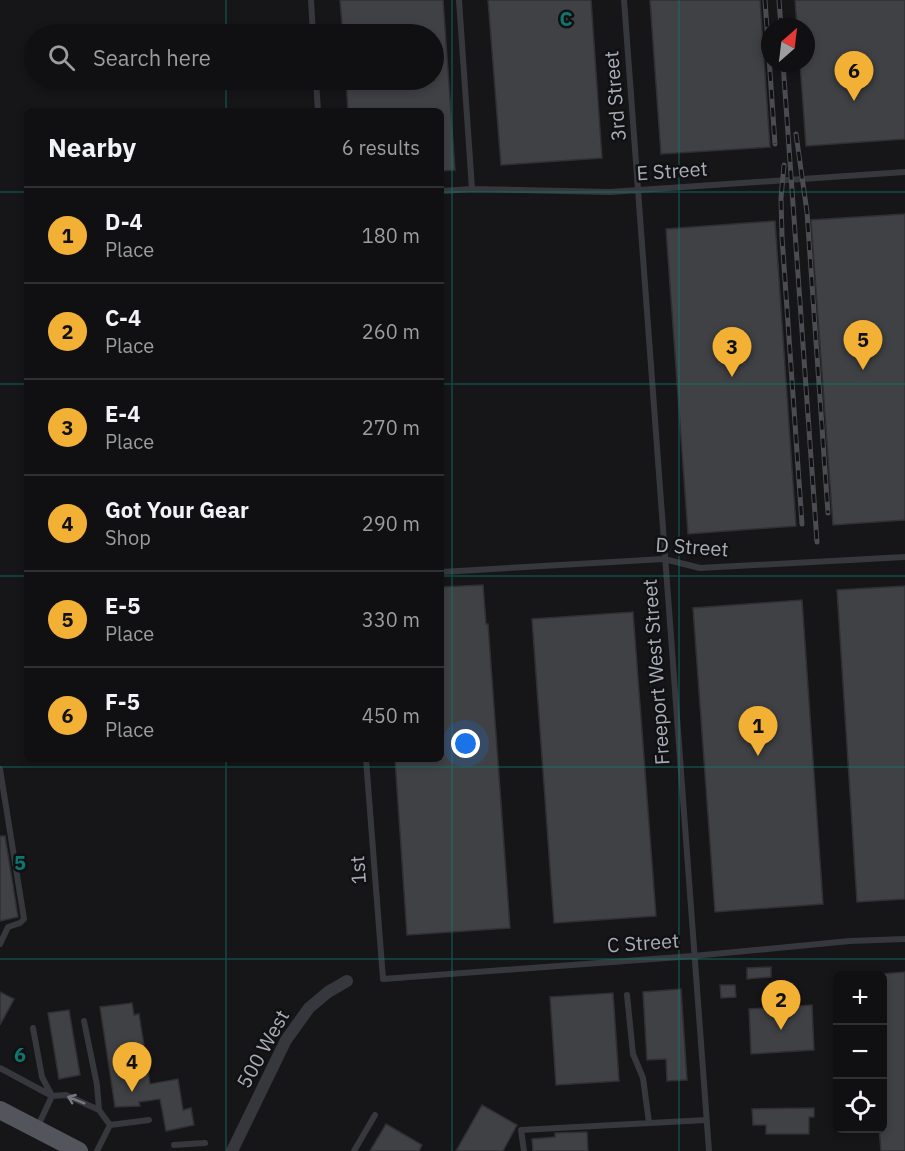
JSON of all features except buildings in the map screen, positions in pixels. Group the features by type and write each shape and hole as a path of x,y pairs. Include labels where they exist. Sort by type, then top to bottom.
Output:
{"main road":[{"path":"0,1110 79,1151"}],"street":[{"name":"500 West","path":"232,1151 286,1040 309,1008 328,992 347,981"}],"lane":[{"path":"311,0 312,24"},
{"path":"459,0 472,189"},
{"name":"3rd Street","path":"624,0 639,190"},
{"path":"317,90 318,108"},
{"name":"E Street","path":"444,191 472,189 610,192 905,172"},
{"name":"Freeport West Street","path":"639,190 664,559 709,1151"},
{"name":"D Street","path":"444,572 664,559 700,568 905,557"},
{"name":"1st","path":"366,762 383,979"},
{"path":"0,770 24,919 21,923 8,927 0,944"},
{"name":"C Street","path":"383,979 693,956 850,941 905,939"},
{"path":"627,994 633,1054 643,1078 649,1123"},
{"path":"84,1021 97,1085 99,1110"},
{"path":"33,1028 42,1077 52,1096"},
{"path":"0,1068 52,1096 66,1095 99,1110 110,1125"},
{"path":"37,1129 52,1096"},
{"path":"354,1151 375,1115"},
{"path":"110,1125 149,1120"},
{"path":"524,1151 521,1130 706,1120"},
{"path":"97,1151 110,1125"},
{"path":"174,1145 205,1143"}],"railway":[{"path":"765,0 775,144"},
{"path":"779,0 780,18"},
{"path":"784,72 817,542"},
{"path":"796,134 807,212 828,513"},
{"path":"784,165 781,198 782,237 802,524"}],"place":[{"name":"F-5","path":"854,101"},
{"name":"E-5","path":"863,370"},
{"name":"E-4","path":"732,377"},
{"name":"D-4","path":"758,756"},
{"name":"C-4","path":"781,1030"},
{"name":"Got Your Gear","path":"132,1092"}]}
